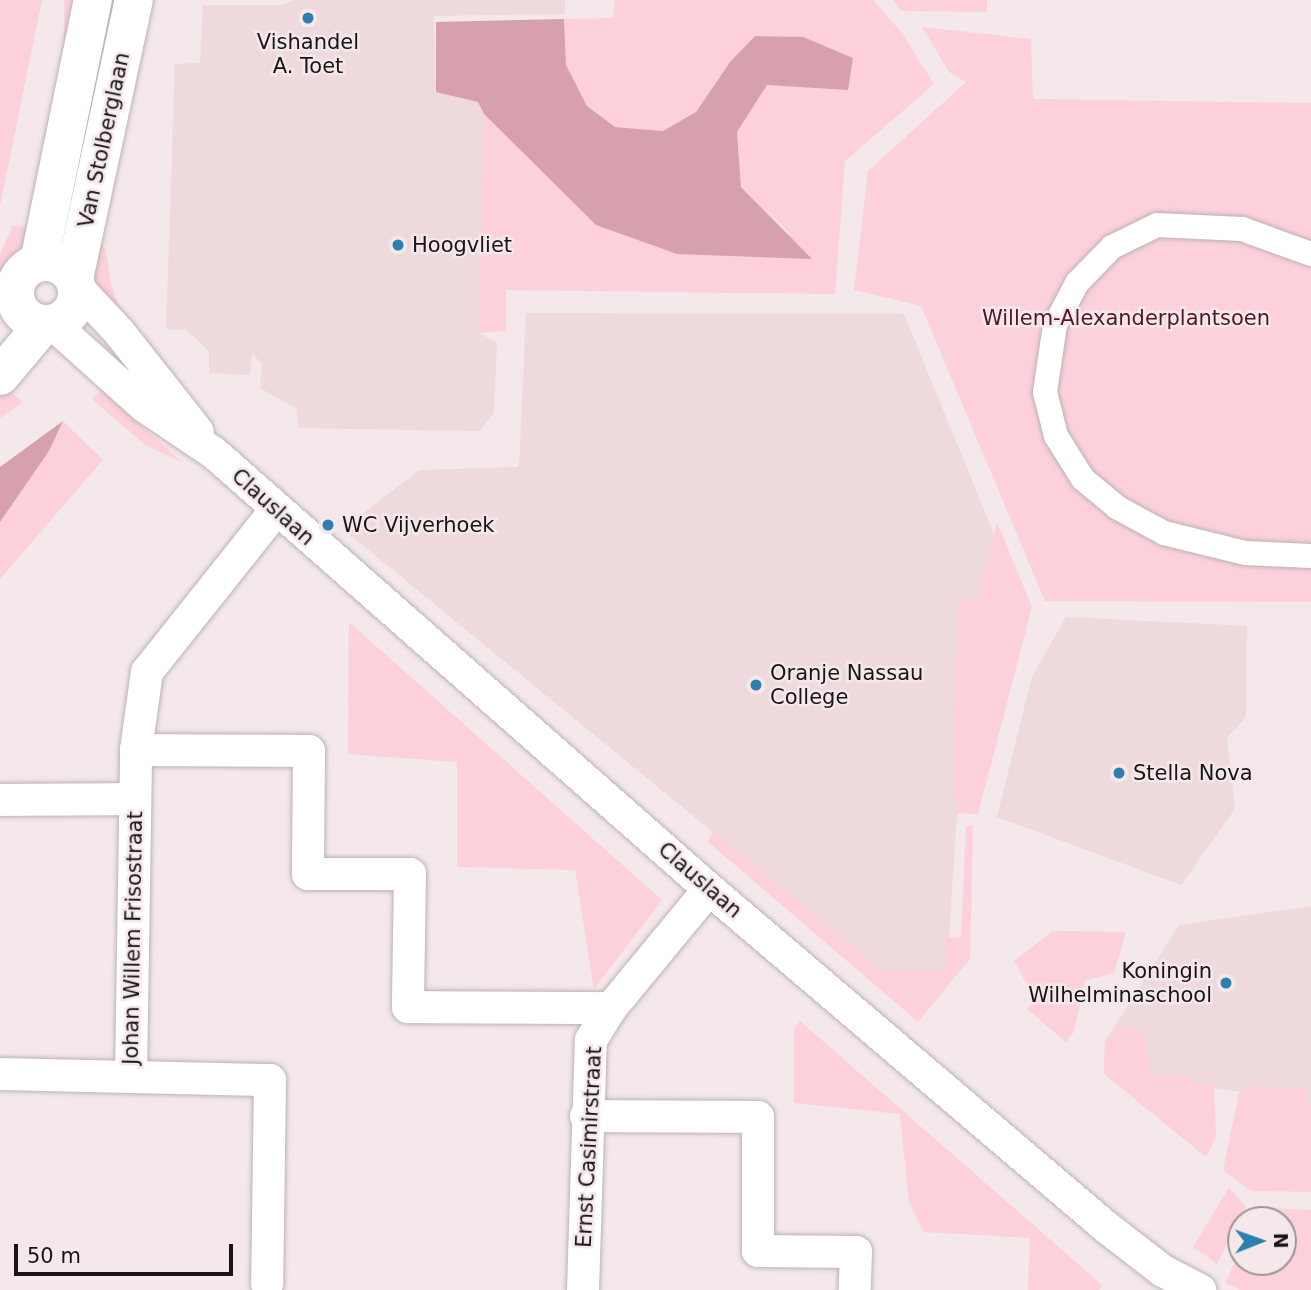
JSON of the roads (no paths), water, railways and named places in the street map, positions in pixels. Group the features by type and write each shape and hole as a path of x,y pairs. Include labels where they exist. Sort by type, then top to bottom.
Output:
{"street":[{"name":"Van Stolberglaan","path":"39,262 93,0"},
{"name":"Van Stolberglaan","path":"75,282 134,0"},
{"path":"1311,254 1242,229 1202,225 1157,225 1112,247 1077,283 1055,325 1045,392 1056,436 1083,479 1118,508 1164,533 1245,554 1311,556"},
{"path":"0,376 28,320 15,284 20,274 39,262 59,265 75,282 73,310 28,320"},
{"name":"Clauslaan","path":"75,282 160,381 214,453 275,511 1155,1281 1200,1290"},
{"name":"Clauslaan","path":"28,320 144,406 214,453"},
{"name":"Johan Willem Frisostraat","path":"131,1077 136,750 147,672 275,511"},
{"path":"136,750 309,751 308,874 410,874 408,1007 611,1008"},
{"name":"Johan Willem Frisostraat","path":"0,800 135,799"},
{"name":"Ernst Casimirstraat","path":"583,1290 586,1116 591,1040 611,1008 709,889"},
{"name":"Johan Willem Frisostraat","path":"0,1074 270,1080 267,1284"},
{"path":"586,1116 758,1117 758,1251 856,1252 855,1290"}],"place":[{"name":"Vishandel A. Toet","path":"308,18"},
{"name":"Hoogvliet","path":"398,245"},
{"name":"WC Vijverhoek","path":"328,525"},
{"name":"Oranje Nassau College","path":"756,685"},
{"name":"Stella Nova","path":"1119,773"},
{"name":"Koningin Wilhelminaschool","path":"1226,983"}],"park label":[{"name":"Willem-Alexanderplantsoen","path":"1126,318"}]}
